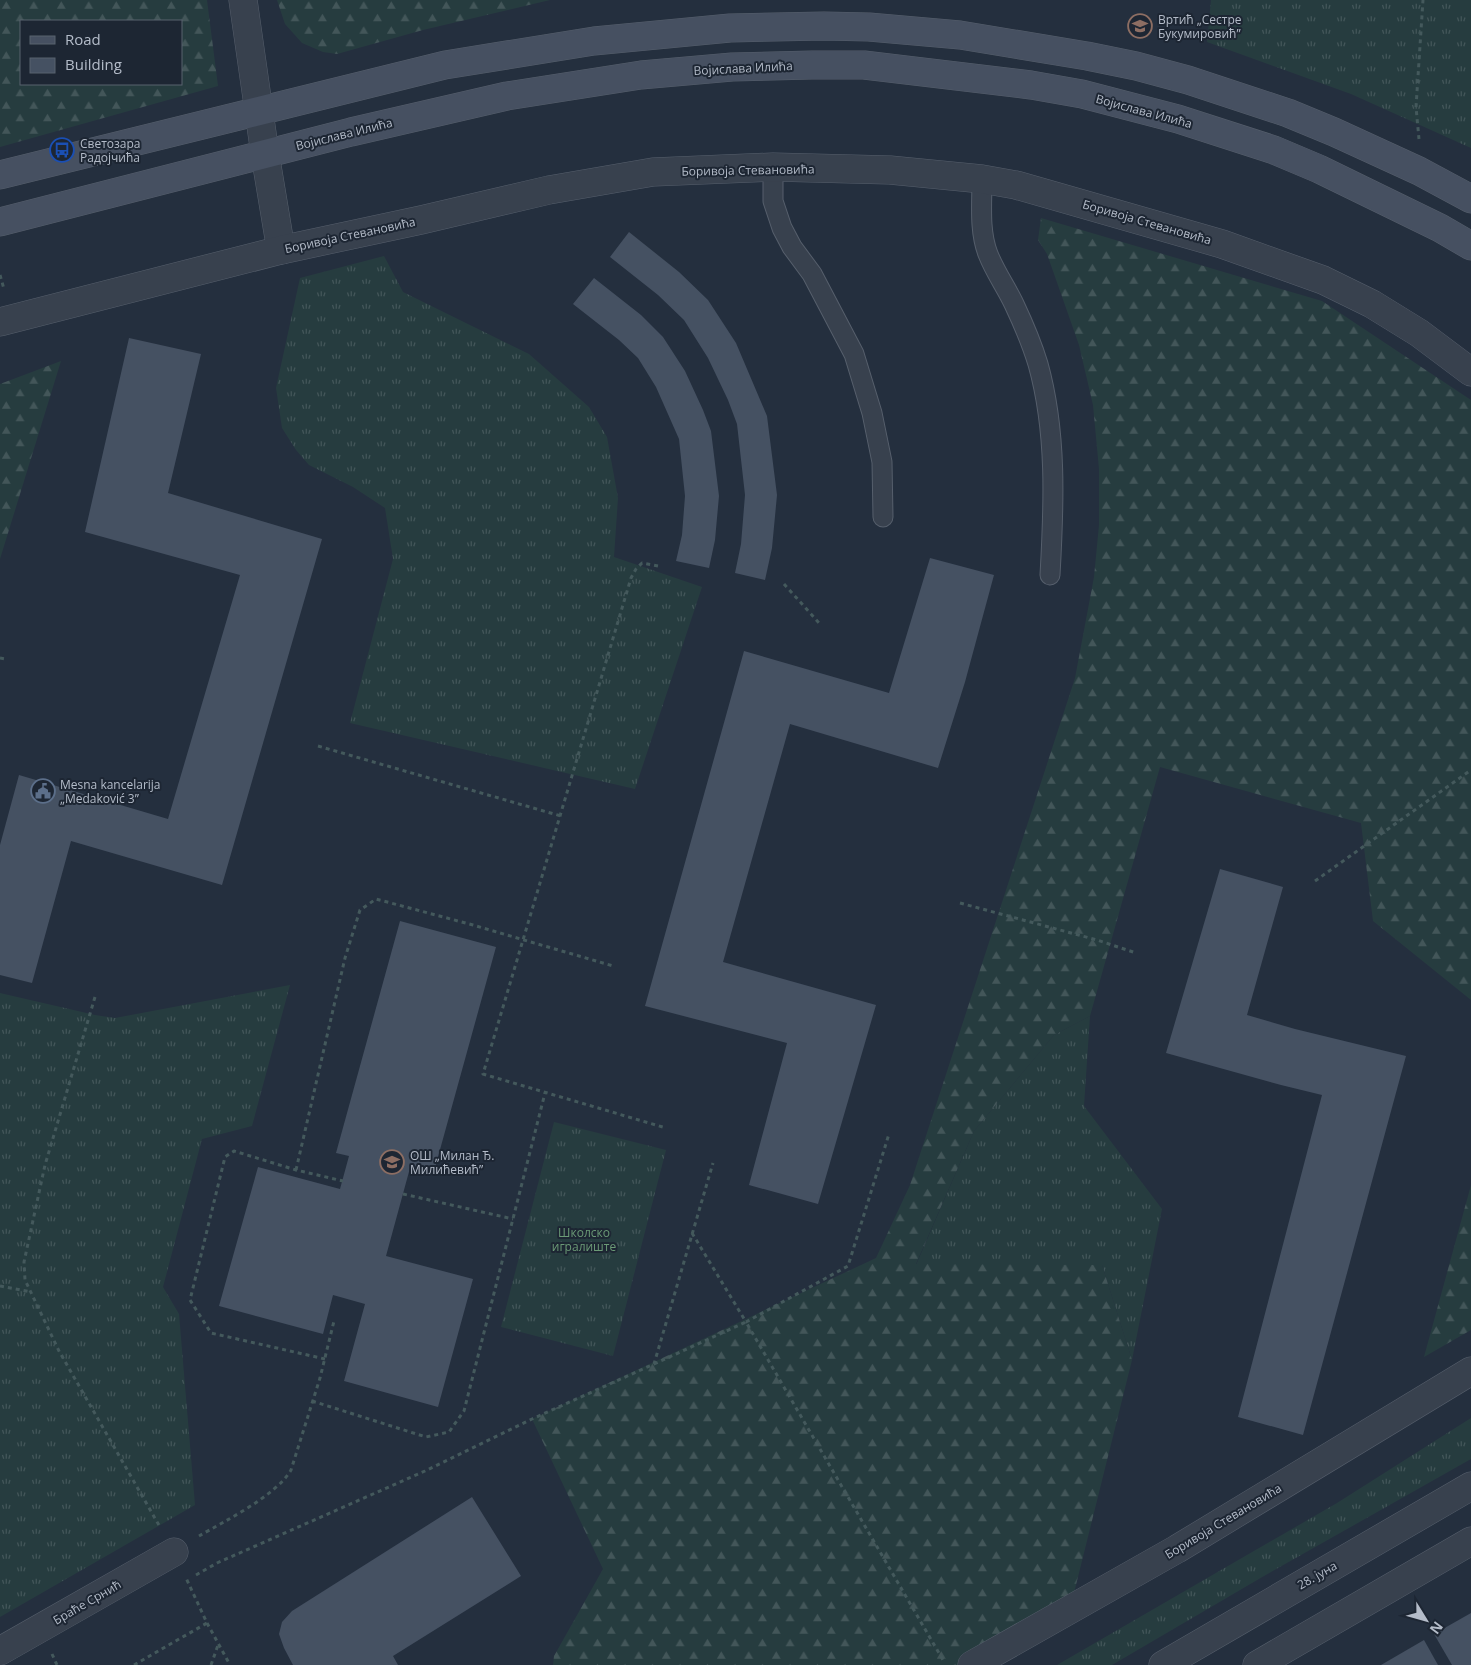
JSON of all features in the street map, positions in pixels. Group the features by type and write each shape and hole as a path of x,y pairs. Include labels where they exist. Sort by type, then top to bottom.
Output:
{"main road":[{"path":"0,175 444,65 594,41 730,28 824,26 869,27 960,35 1032,46 1136,66 1188,80 1288,113 1419,171 1471,199"},
{"name":"Војислава Илића","path":"0,222 351,132 507,96 641,75 732,67 812,64 864,65 1031,85 1082,94 1178,119 1274,150 1319,169 1432,224 1471,246"}],"street":[{"path":"243,0 281,250"},
{"name":"Боривоја Стевановића","path":"0,322 281,250 549,190 653,172 773,167 890,170 1016,184 1222,244 1323,280 1372,304 1419,333 1471,372"},
{"name":"Боривоја Стевановића","path":"972,1665 1177,1549 1471,1371"},
{"name":"28. јуна","path":"1163,1665 1471,1486"},
{"path":"1257,1665 1471,1542"},
{"name":"Браће Срнић","path":"0,1651 174,1552"}],"lane":[{"path":"773,167 773,202 782,228 792,247 812,274 854,354 872,413 882,462 883,517"},
{"path":"982,179 982,232 987,253 1026,332 1038,364 1048,409 1052,451 1050,575"}],"path":[{"path":"1420,142 1416,107 1423,0"},
{"path":"658,566 642,564 636,568 631,578 483,1074 666,1128"},
{"path":"784,584 820,624"},
{"path":"0,658 6,659"},
{"path":"318,746 561,816"},
{"path":"1315,881 1471,770"},
{"path":"296,1170 345,958 360,910 376,899 613,966"},
{"path":"960,903 1096,940 1136,953"},
{"path":"95,996 45,1165 24,1262 25,1280 59,1351 174,1552 186,1580 230,1665"},
{"path":"312,1402 426,1437 449,1432 464,1411 545,1093"},
{"path":"186,1580 217,1563 425,1471 532,1419 746,1322 848,1266 889,1134"},
{"path":"325,1359 211,1332 190,1300 225,1157 234,1152 343,1181"},
{"path":"654,1364 713,1163"},
{"path":"403,1194 513,1219"},
{"path":"692,1233 946,1665"},
{"path":"0,1286 32,1292"},
{"path":"174,1552 265,1496 287,1478 292,1470 325,1359 334,1321"},
{"path":"134,1665 207,1622"},
{"path":"212,1665 218,1644"}],"green space":[{"path":"0,0 207,0 218,86 0,147"},
{"path":"277,0 550,0 423,30 337,54 323,52 302,43 285,24"},
{"path":"1211,0 1471,0 1471,148 1351,94 1207,42"},
{"path":"1041,218 1322,301 1471,400 1471,1000 1373,921 1361,823 1160,767 1090,1016 1054,1035 974,1131 916,1264 1102,1265 1132,1360 1070,1609 973,1665 553,1665 554,1656 603,1569 532,1419 876,1258 910,1185 1075,678 1094,577 1099,525 1099,469 1093,405 1079,345 1047,254 1038,240"},
{"path":"384,256 403,292 529,354 589,407 607,437 618,498 614,557 702,587 635,789 350,723 393,559 385,508 353,487 309,465 296,450 282,428 276,388 300,278"},
{"path":"61,361 0,559 0,384"},
{"path":"290,985 252,1126 202,1139 163,1287 179,1314 195,1505 0,1617 0,993 115,1018"},
{"path":"1090,1016 1084,1106 1162,1209 1132,1360 1102,1265 916,1265 974,1131 1054,1035"},
{"name":"Школско игралиште","path":"554,1122 666,1150 613,1356 501,1327"},
{"path":"1471,1185 1471,1330 1424,1357"},
{"path":"1471,1418 1471,1459 1264,1576 1112,1665 1057,1665 1337,1503"}],"building":[{"path":"629,232 679,272 708,300 736,343 767,416 777,495 772,548 765,580 735,573 741,544 745,495 737,424 728,400 708,358 684,320 658,295 610,257"},
{"path":"594,278 641,315 663,337 685,371 703,410 711,431 719,496 715,540 709,568 676,561 682,535 685,496 679,439 656,387 638,358 619,340 573,304"},
{"path":"129,338 201,354 168,493 322,539 222,885 71,841 32,983 0,975 0,845 19,775 168,819 240,575 85,532"},
{"path":"930,558 994,575 965,682 938,768 790,724 723,962 876,1005 818,1204 749,1185 787,1043 645,1006 744,651 889,693"},
{"path":"1220,869 1283,887 1247,1015 1295,1029 1406,1056 1303,1435 1238,1417 1322,1095 1166,1053"},
{"name":"ОШ „Милан Ђ. Милићевић”","path":"400,921 496,947 433,1175 410,1168 386,1256 473,1279 438,1407 344,1381 365,1304 333,1295 323,1334 219,1306 258,1167 340,1189 349,1156 336,1153"},
{"path":"472,1497 521,1576 393,1656 398,1665 293,1665 279,1634 282,1622 292,1611"},
{"path":"1471,1613 1471,1665 1452,1665 1434,1634"},
{"path":"1424,1640 1438,1665 1381,1665"}],"place":[{"name":"Вртић „Сестре Букумировић”","path":"1140,26"},
{"name":"Светозара Радојчића","path":"62,150"},
{"name":"Mesna kancelarija „Medaković 3”","path":"43,791"},
{"name":"ОШ „Милан Ђ. Милићевић”","path":"392,1162"}]}
